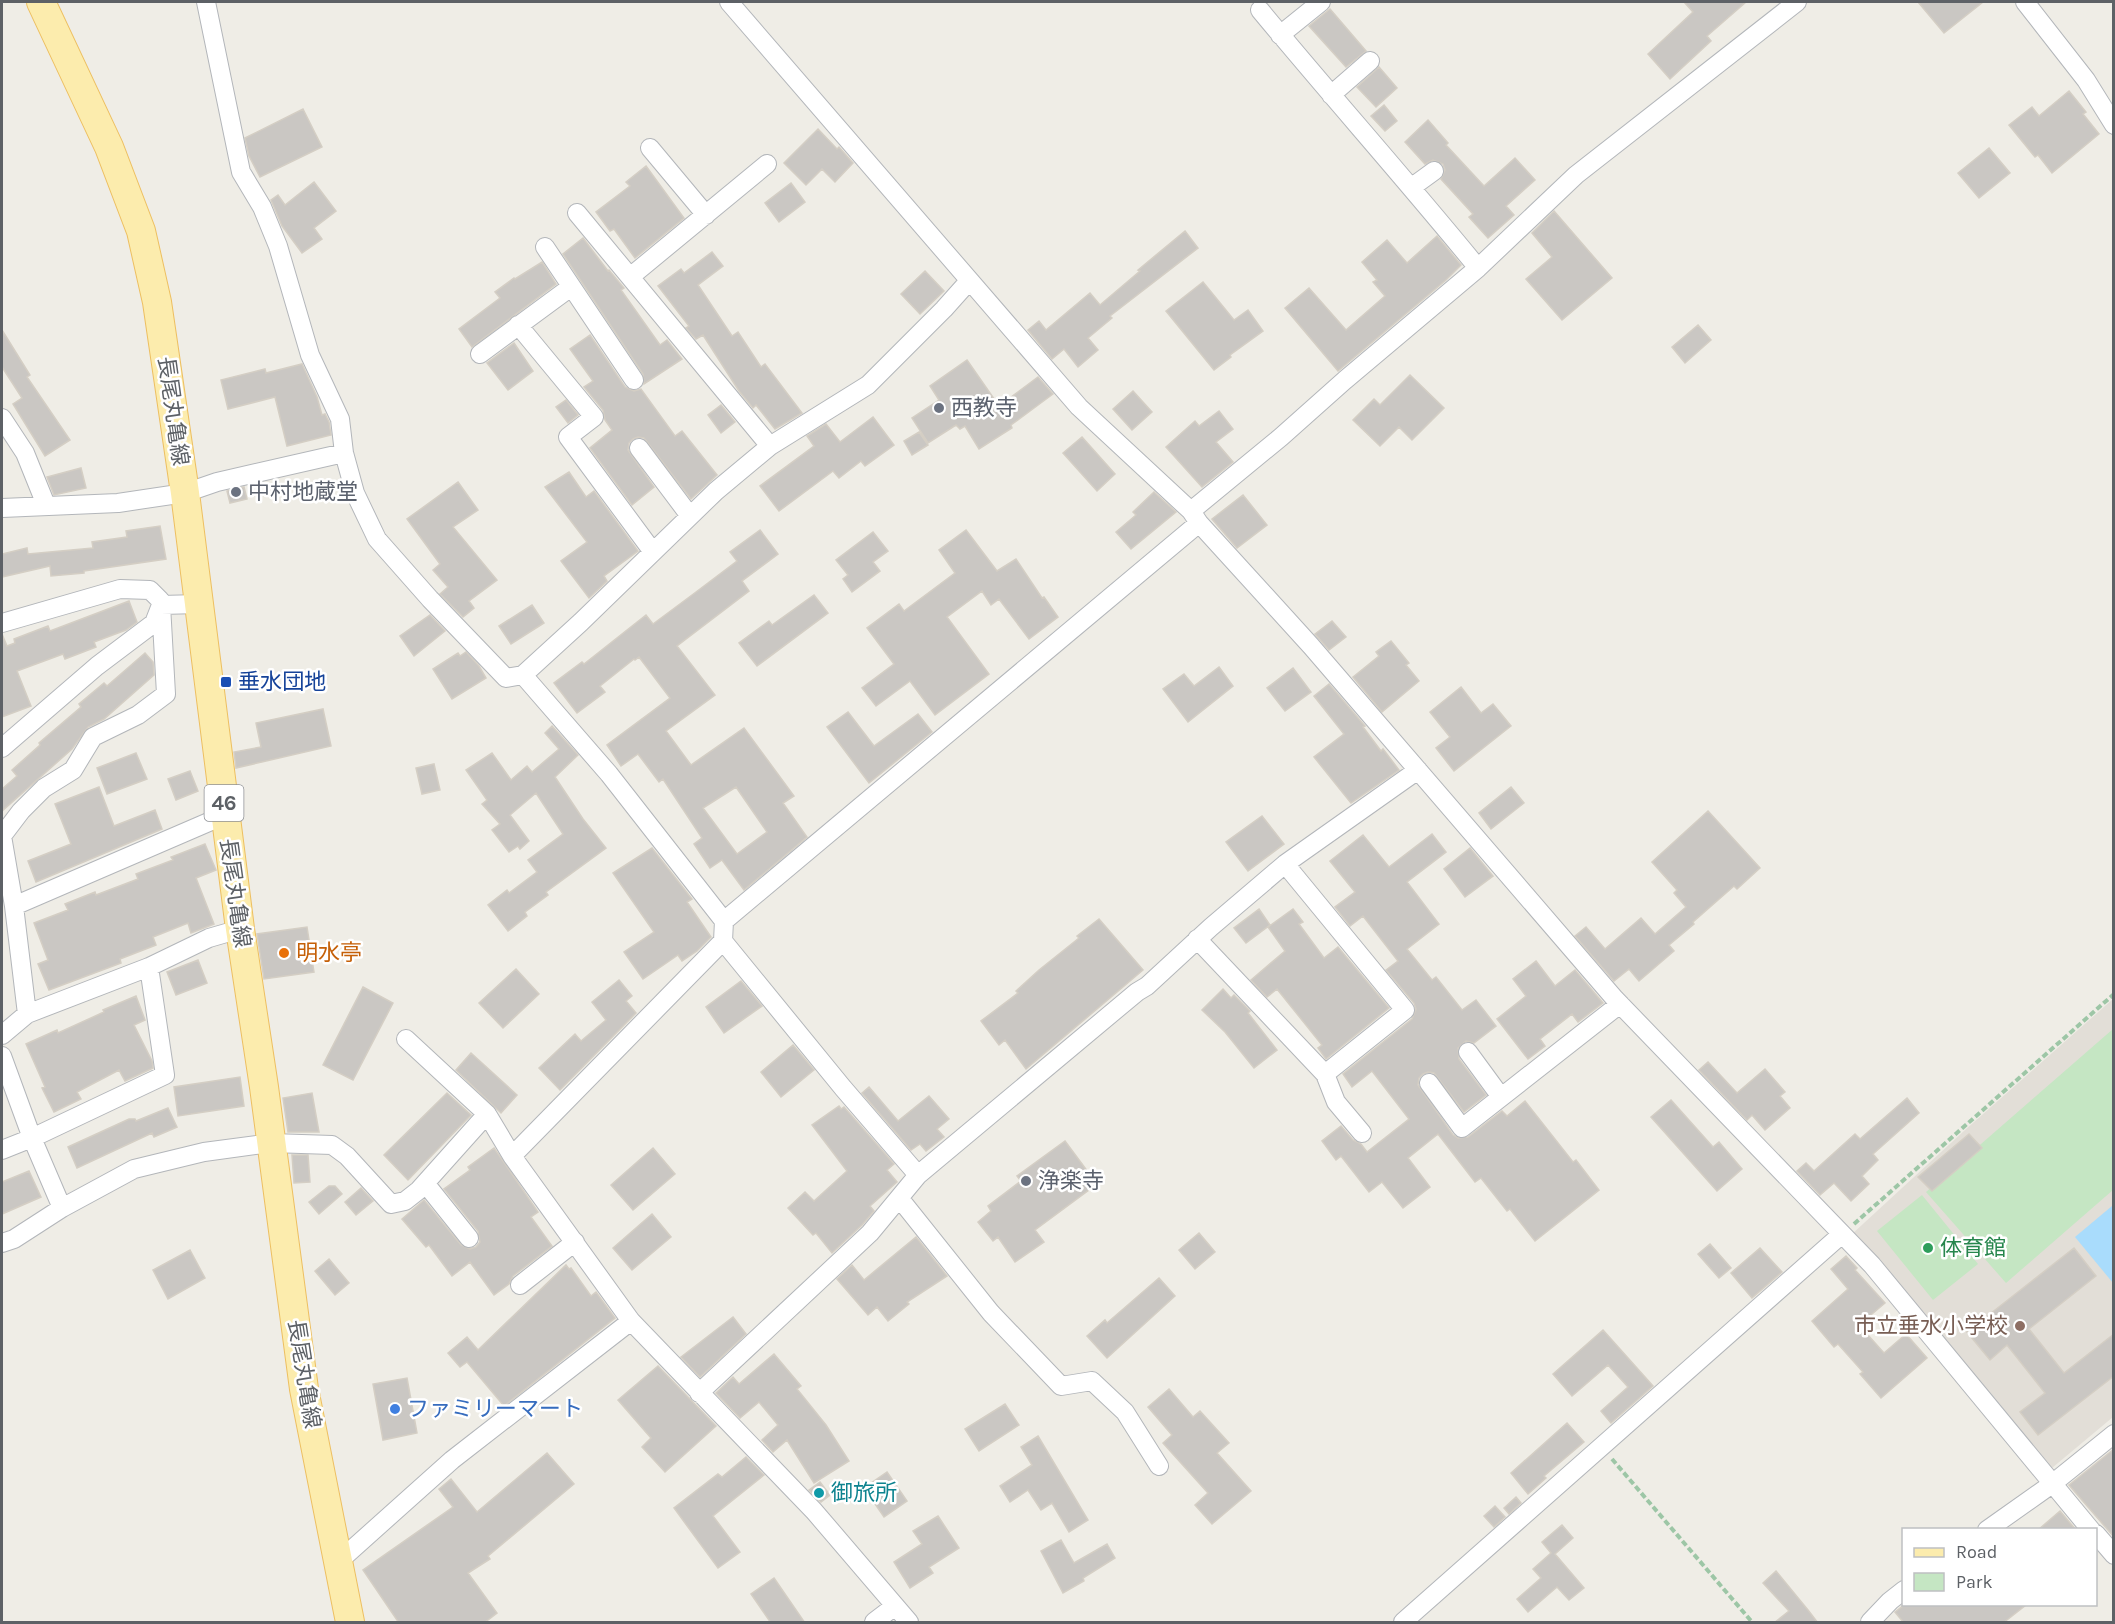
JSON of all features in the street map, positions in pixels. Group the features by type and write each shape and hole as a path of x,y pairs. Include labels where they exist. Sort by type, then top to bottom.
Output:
{"main road":[{"name":"長尾丸亀線","path":"41,2 109,147 141,231 157,302 185,493 240,929 304,1389 350,1623"}],"street":[{"path":"206,2 241,172 262,207 278,246 310,355 340,419 344,453 355,493 377,539 430,599 506,678 523,675 716,491 770,446 868,385 944,309 969,280"},
{"path":"729,2 1079,407 1195,517 1311,646 1620,1004 1872,1265 2089,1528"},
{"path":"1280,35 1321,2"},
{"path":"724,921 1195,517 1345,380 1478,268 1576,175 1797,2"},
{"path":"2025,2 2111,114"},
{"path":"1260,10 1331,95 1413,187 1478,268"},
{"path":"1331,95 1370,61"},
{"path":"650,148 706,214"},
{"path":"630,277 767,164"},
{"path":"1413,187 1434,171"},
{"path":"577,213 770,446"},
{"path":"545,247 634,380"},
{"path":"480,354 571,286"},
{"path":"518,325 594,417 568,437 653,552"},
{"path":"2,418 25,453 46,505"},
{"path":"639,448 690,516"},
{"path":"2,508 118,503 185,493 217,482 344,453"},
{"path":"2,623 120,589 150,590 160,600 161,605 166,694 138,715 93,737 73,770 44,788 21,810 2,836 14,906 27,1014"},
{"path":"161,605 199,604"},
{"path":"2,748 97,666 154,622 161,605"},
{"path":"512,1156 723,941 724,921 609,774 523,675"},
{"path":"699,1394 855,1248 900,1199 918,1175 1147,986 1197,939 1285,864 1418,770"},
{"path":"14,906 225,815"},
{"path":"1285,864 1405,1010 1326,1074"},
{"path":"2,1035 27,1014 149,967 209,938 240,929"},
{"path":"1197,939 1326,1074 1336,1102 1362,1133"},
{"path":"723,941 843,1088 918,1175"},
{"path":"2,1150 165,1075 149,967"},
{"path":"1429,1083 1462,1128 1620,1004"},
{"path":"406,1039 487,1114 512,1156 631,1321 814,1511 909,1623"},
{"path":"1468,1052 1501,1097"},
{"path":"2,1056 32,1138 62,1208"},
{"path":"2,1243 14,1239 62,1208 134,1169 204,1152 271,1143 332,1145 346,1156 391,1204 405,1201 425,1183 487,1114"},
{"path":"425,1183 469,1238"},
{"path":"900,1199 991,1313 1060,1386 1092,1381 1125,1412 1159,1466"},
{"path":"1403,1623 1842,1234"},
{"path":"520,1284 574,1242"},
{"path":"338,1562 452,1460 631,1321"},
{"path":"1990,1528 2052,1484 2114,1434"},
{"path":"2097,1535 2114,1555"},
{"path":"1870,1623 1902,1592"},
{"path":"874,1623 895,1606"}],"path":[{"path":"1842,1234 2114,994"},
{"path":"1602,1448 1752,1623"}],"shaded area":[{"name":"市立垂水小学校","path":"2113,999 2113,1417 2046,1473 1851,1235"}],"green space":[{"path":"2113,1029 2113,1190 2006,1283 1926,1192"},
{"name":"体育館","path":"1922,1195 1978,1264 1933,1300 1877,1231"}],"water":[{"path":"2112,1206 2114,1208 2113,1283 2075,1237"}],"building":[{"path":"1684,2 1746,2 1707,36 1711,41 1670,79 1648,54 1693,12"},
{"path":"1918,2 1983,2 1944,33"},
{"path":"1330,9 1366,51 1346,67 1309,26"},
{"path":"1379,67 1397,88 1376,107 1357,87"},
{"path":"2069,91 2086,112 2083,114 2099,134 2052,173 2038,155 2035,157 2009,125 2032,107 2039,116"},
{"path":"1384,105 1397,121 1385,131 1371,116"},
{"path":"303,109 322,147 260,177 249,156 245,138"},
{"path":"1428,120 1448,143 1446,145 1484,186 1515,158 1535,180 1506,206 1514,215 1488,238 1469,217 1473,214 1441,179 1445,170 1443,164 1433,160 1425,164 1405,142"},
{"path":"818,129 853,163 835,182 822,169 806,185 784,163"},
{"path":"1989,148 2010,173 1979,198 1958,173"},
{"path":"646,166 684,218 635,258 614,229 610,231 596,212 630,186 626,182"},
{"path":"314,182 336,211 314,228 322,239 302,253 282,226 271,200 278,195 285,205"},
{"path":"791,183 805,202 779,222 765,203"},
{"path":"1554,211 1612,278 1562,320 1526,279 1552,257 1532,233"},
{"path":"1185,231 1198,248 1110,316 1112,318 1088,338 1098,350 1078,367 1064,349 1052,359 1028,330 1039,321 1046,330 1090,293 1100,305"},
{"path":"1437,236 1461,265 1338,371 1285,308 1309,288 1346,330 1385,296 1373,282 1377,280 1362,262 1387,240 1407,263"},
{"path":"583,238 624,288 621,290 660,345 667,340 682,359 644,384 643,374 563,254"},
{"path":"712,252 723,266 698,285 732,336 738,332 761,367 765,364 802,413 775,429 756,405 753,408 739,391 703,335 696,339 686,328 689,326 658,286 681,269 684,273"},
{"path":"542,262 556,284 472,347 459,329 500,298 495,292"},
{"path":"925,271 944,291 920,314 901,294"},
{"path":"1203,282 1234,320 1248,310 1263,331 1214,370 1166,311"},
{"path":"1698,325 1711,340 1685,363 1672,347"},
{"path":"2,330 30,375 27,377 70,440 45,456 13,404 22,398 2,367"},
{"path":"590,335 625,387 634,391 641,389 675,436 682,431 717,475 691,499 644,438 633,439 629,443 628,450 654,487 632,505 590,448 612,430 605,420 603,410 584,387 593,381 570,349"},
{"path":"514,343 533,371 508,390 487,363"},
{"path":"967,360 999,406 1038,377 1053,394 1011,425 1012,428 979,449 965,426 960,429 956,425 928,443 912,418 939,400 930,386"},
{"path":"302,364 317,397 322,415 325,414 329,422 331,435 287,446 275,397 228,409 221,380 265,369 266,373"},
{"path":"1410,375 1444,408 1412,440 1399,427 1380,446 1353,420 1374,399 1380,405"},
{"path":"1133,391 1152,412 1132,430 1113,409"},
{"path":"566,400 578,415 568,423 556,407"},
{"path":"721,405 735,422 721,433 708,415"},
{"path":"1219,411 1233,429 1216,442 1233,462 1202,487 1166,447 1195,421 1199,426"},
{"path":"873,417 894,445 865,466 861,461 839,478 833,471 779,511 760,486 814,446 807,436 826,424 840,442"},
{"path":"919,432 928,445 912,455 904,441"},
{"path":"1082,437 1115,474 1097,491 1063,453"},
{"path":"81,468 86,488 54,495 47,477"},
{"path":"569,472 586,497 594,491 638,551 604,576 607,581 589,598 561,561 587,542 545,487"},
{"path":"458,482 478,510 453,527 497,580 469,601 474,608 463,617 440,594 448,587 433,570 440,564 407,519"},
{"name":"中村地蔵堂","path":"244,487 247,499 230,503 227,491"},
{"path":"1154,492 1176,512 1131,549 1116,532 1136,515 1133,512"},
{"path":"1243,495 1267,525 1237,548 1212,519"},
{"path":"160,526 166,559 84,571 84,573 51,576 50,566 2,577 2,554 27,548 28,554 93,548 92,542 127,537 126,531"},
{"path":"760,530 778,554 742,581 749,591 677,646 715,695 666,731 691,765 744,728 794,796 783,803 807,837 744,890 722,860 710,868 694,844 702,838 663,779 659,782 638,754 621,766 607,745 670,698 639,657 600,686 605,692 577,713 554,683 582,662 584,664 646,615 653,624 696,592 737,561 730,552","holes":["736,787 767,832 737,854 703,808"]},
{"path":"966,530 997,571 1016,559 1042,598 1044,597 1058,617 1029,639 999,599 991,605 982,591 947,617 989,674 935,715 910,681 876,706 862,688 894,664 867,628 899,604 904,611 955,573 939,550"},
{"path":"873,532 888,551 873,562 880,571 852,592 843,579 848,575 836,560"},
{"path":"814,595 828,613 757,666 739,643 769,621 772,625"},
{"path":"129,601 137,622 126,630 94,642 96,647 65,659 63,654 17,671 31,706 2,717 2,634 7,646 15,643 14,639 48,626 50,631"},
{"path":"532,605 544,623 511,644 499,626"},
{"path":"430,615 445,631 414,656 400,636"},
{"path":"1332,621 1346,637 1329,650 1315,634"},
{"path":"1391,641 1409,663 1406,665 1419,681 1382,712 1353,677 1379,656 1376,652"},
{"path":"466,652 486,678 452,699 433,669 458,653 460,656"},
{"path":"145,653 153,662 154,675 104,719 88,727 72,749 2,811 2,789 17,776 12,770 81,707 79,704 104,683 107,686"},
{"path":"1219,667 1233,686 1188,722 1163,689 1184,674 1194,686"},
{"path":"1293,668 1311,692 1285,711 1267,688"},
{"path":"1329,684 1365,726 1363,727 1381,751 1383,749 1399,770 1351,803 1314,757 1344,734 1314,696"},
{"path":"1461,687 1481,713 1493,704 1511,726 1454,771 1436,748 1450,737 1430,712"},
{"path":"323,709 331,746 236,768 234,752 261,747 256,723"},
{"path":"848,712 874,746 918,714 932,732 869,783 827,727"},
{"path":"552,726 578,755 555,777 606,848 546,892 548,895 525,912 527,916 508,931 488,905 507,890 509,893 537,872 528,860 563,834 536,793 510,815 529,841 520,849 518,846 509,852 492,830 500,824 482,804 487,800 466,770 492,753 511,780 527,766 532,772 559,749 545,733"},
{"path":"136,753 147,779 107,794 97,768"},
{"path":"434,764 440,790 422,794 416,768"},
{"path":"190,771 198,791 176,800 168,779"},
{"path":"99,787 114,826 155,810 162,829 36,882 28,861 71,844 55,804"},
{"path":"1511,787 1524,803 1491,829 1479,813"},
{"path":"1708,811 1760,868 1737,889 1734,886 1693,922 1694,924 1669,945 1674,951 1639,981 1629,969 1614,981 1575,936 1586,927 1605,949 1641,918 1655,934 1686,907 1674,893 1677,890 1652,862"},
{"path":"1262,816 1284,844 1248,871 1226,842"},
{"path":"1432,834 1446,852 1407,882 1439,924 1407,949 1432,980 1436,977 1462,1010 1476,1000 1496,1026 1474,1043 1466,1041 1458,1048 1459,1059 1486,1095 1464,1112 1434,1073 1423,1074 1419,1078 1418,1085 1453,1135 1458,1138 1468,1137 1502,1111 1507,1116 1525,1101 1573,1162 1576,1160 1599,1190 1535,1241 1510,1209 1507,1211 1481,1178 1475,1182 1438,1134 1408,1158 1430,1187 1403,1208 1382,1182 1369,1192 1341,1156 1336,1160 1322,1141 1341,1126 1367,1152 1409,1119 1372,1071 1352,1087 1343,1074 1412,1019 1416,1009 1414,1003 1386,970 1398,961 1363,916 1350,926 1335,907 1355,892 1330,861 1363,835 1389,867"},
{"path":"205,844 216,870 196,878 214,924 191,933 188,923 153,937 156,945 120,959 121,963 49,990 38,964 48,960 34,923 68,910 65,904 138,879 136,874 173,860 171,857"},
{"path":"652,848 692,899 687,902 711,937 697,951 682,961 678,955 643,979 624,952 654,932 613,873"},
{"path":"1470,848 1493,876 1465,897 1444,869"},
{"path":"1259,909 1270,925 1246,943 1234,928"},
{"path":"1293,909 1303,922 1299,924 1324,958 1338,947 1389,1008 1326,1059 1318,1048 1322,1045 1277,989 1267,997 1251,980 1285,951 1268,927"},
{"path":"1099,919 1143,970 1026,1069 1005,1040 999,1045 981,1021 1018,993 1016,991"},
{"name":"明水亭","path":"307,927 314,972 264,979 257,934"},
{"path":"198,960 207,983 176,995 167,972"},
{"path":"1536,961 1555,986 1575,970 1603,1003 1578,1022 1572,1014 1540,1039 1545,1046 1528,1059 1497,1019 1526,996 1513,979"},
{"path":"516,969 539,994 503,1028 479,1003"},
{"path":"619,980 632,996 626,1001 636,1013 560,1090 539,1068 575,1034 581,1041 606,1020 592,1002"},
{"path":"741,981 762,1006 724,1033 706,1007"},
{"path":"363,987 393,1003 353,1080 323,1065"},
{"path":"1223,989 1231,998 1234,995 1250,1011 1248,1013 1277,1050 1254,1068 1225,1032 1202,1010"},
{"path":"136,996 145,1020 134,1025 152,1061 153,1068 125,1081 119,1070 77,1092 81,1099 54,1112 42,1088 45,1087 26,1044 57,1030 58,1033"},
{"path":"793,1045 814,1070 781,1097 761,1072"},
{"path":"471,1053 517,1095 501,1113 456,1070"},
{"path":"1708,1062 1737,1093 1765,1069 1785,1092 1780,1096 1790,1108 1765,1130 1752,1115 1747,1120 1699,1070"},
{"path":"240,1077 244,1106 178,1116 174,1087"},
{"path":"869,1087 898,1121 929,1096 949,1119 937,1129 944,1137 926,1151 920,1144 911,1150 862,1093"},
{"path":"312,1093 319,1132 288,1132 283,1098"},
{"path":"447,1093 471,1115 408,1180 384,1155"},
{"path":"1907,1098 1919,1113 1873,1154 1878,1160 1862,1176 1869,1184 1851,1201 1834,1183 1820,1195 1797,1171 1806,1163 1814,1171 1855,1134 1860,1139"},
{"path":"1671,1100 1713,1147 1719,1142 1742,1169 1717,1191 1651,1117"},
{"path":"839,1106 841,1109 844,1107 894,1164 887,1170 897,1182 870,1206 874,1211 832,1253 816,1233 813,1235 788,1208 805,1192 814,1201 847,1171 812,1125"},
{"path":"168,1108 177,1127 154,1137 152,1133 77,1168 68,1147 129,1119 136,1121"},
{"path":"1969,1134 1982,1148 1932,1191 1918,1177"},
{"path":"1065,1141 1097,1184 1035,1230 1044,1242 1015,1262 998,1237 993,1241 978,1222 991,1211 988,1206 1021,1181 1017,1176"},
{"path":"494,1148 538,1212 531,1217 552,1246 513,1276 509,1284 494,1295 470,1262 452,1276 429,1245 426,1247 402,1219 424,1200 461,1245 470,1249 476,1247 480,1242 478,1231 444,1189"},
{"path":"653,1148 675,1174 633,1210 611,1185"},
{"path":"292,1155 308,1155 310,1182 294,1183"},
{"path":"29,1171 41,1197 2,1214 2,1182"},
{"path":"329,1186 335,1186 342,1194 319,1214 309,1202"},
{"path":"361,1188 373,1201 356,1215 345,1202"},
{"path":"652,1214 671,1237 632,1270 613,1248"},
{"path":"1199,1233 1215,1252 1195,1269 1179,1250"},
{"path":"916,1237 947,1276 907,1302 909,1304 888,1321 877,1307 868,1315 837,1279 852,1265 864,1280"},
{"path":"1710,1244 1731,1268 1719,1278 1698,1254"},
{"path":"1760,1248 1782,1272 1752,1298 1731,1273"},
{"path":"2074,1248 2096,1276 2029,1329 2064,1373 2114,1334 2114,1376 2038,1435 2020,1412 2045,1393 2007,1345 1990,1360 1967,1332"},
{"path":"190,1250 205,1278 168,1299 153,1270"},
{"path":"1846,1256 1857,1268 1855,1270 1885,1303 1859,1325 1884,1353 1906,1334 1927,1358 1881,1398 1860,1374 1863,1372 1838,1344 1834,1347 1812,1321 1848,1289 1831,1269"},
{"path":"329,1259 349,1283 335,1295 315,1271"},
{"path":"566,1265 569,1269 571,1268 591,1296 596,1292 615,1318 504,1406 467,1362 460,1367 448,1353 467,1337 478,1350"},
{"path":"1159,1278 1175,1296 1107,1358 1087,1336 1105,1320 1107,1323"},
{"path":"733,1317 746,1334 700,1377 681,1357"},
{"path":"1603,1330 1653,1386 1611,1423 1601,1411 1628,1387 1608,1365 1572,1396 1553,1374"},
{"path":"774,1354 801,1386 797,1389 826,1425 849,1461 814,1483 787,1440 773,1452 762,1440 778,1425 759,1402 740,1418 716,1393 733,1377 739,1384"},
{"path":"658,1366 716,1426 665,1472 642,1447 651,1438 618,1400"},
{"name":"ファミリーマート","path":"407,1378 417,1433 383,1440 373,1384"},
{"path":"1169,1389 1193,1417 1200,1411 1229,1443 1217,1453 1251,1491 1212,1524 1195,1505 1208,1493 1163,1443 1172,1435 1148,1407"},
{"path":"1005,1404 1019,1425 979,1451 965,1429"},
{"path":"1567,1423 1584,1442 1544,1476 1546,1478 1528,1494 1511,1473"},
{"path":"1038,1436 1088,1520 1069,1532 1052,1503 1041,1510 1028,1490 1010,1502 1000,1486 1032,1465 1021,1447"},
{"path":"2114,1449 2114,1537 2069,1485"},
{"path":"547,1453 574,1484 488,1556 490,1559 468,1573 497,1613 484,1623 399,1623 363,1570 453,1507 439,1489 451,1479 477,1512"},
{"path":"746,1457 764,1475 713,1516 740,1552 718,1568 674,1508 718,1474 722,1477"},
{"path":"887,1472 907,1501 884,1517 864,1488"},
{"name":"御旅所","path":"820,1482 830,1495 821,1502 809,1490"},
{"path":"1516,1497 1521,1503 1509,1514 1504,1508"},
{"path":"1495,1506 1505,1517 1494,1527 1484,1516"},
{"path":"2060,1511 2074,1528 2040,1528"},
{"path":"938,1516 959,1548 929,1567 933,1573 910,1588 894,1562 922,1544 913,1531"},
{"path":"1562,1525 1573,1538 1555,1554 1584,1588 1569,1600 1557,1587 1528,1612 1517,1599 1541,1578 1533,1569 1551,1553 1542,1542"},
{"path":"1061,1540 1074,1563 1107,1544 1115,1558 1063,1593 1041,1551"},
{"path":"1776,1571 1818,1623 1774,1623 1789,1611 1763,1583"},
{"path":"774,1578 805,1623 771,1623 751,1594"},
{"path":"1903,1606 2025,1606 2003,1623 1904,1623 1895,1612"}],"place":[{"name":"西教寺","path":"939,408"},
{"name":"中村地蔵堂","path":"236,492"},
{"name":"垂水団地","path":"226,682"},
{"name":"明水亭","path":"284,953"},
{"name":"浄楽寺","path":"1026,1181"},
{"name":"体育館","path":"1928,1248"},
{"name":"市立垂水小学校","path":"2020,1326"},
{"name":"ファミリーマート","path":"395,1409"},
{"name":"御旅所","path":"819,1493"}]}
